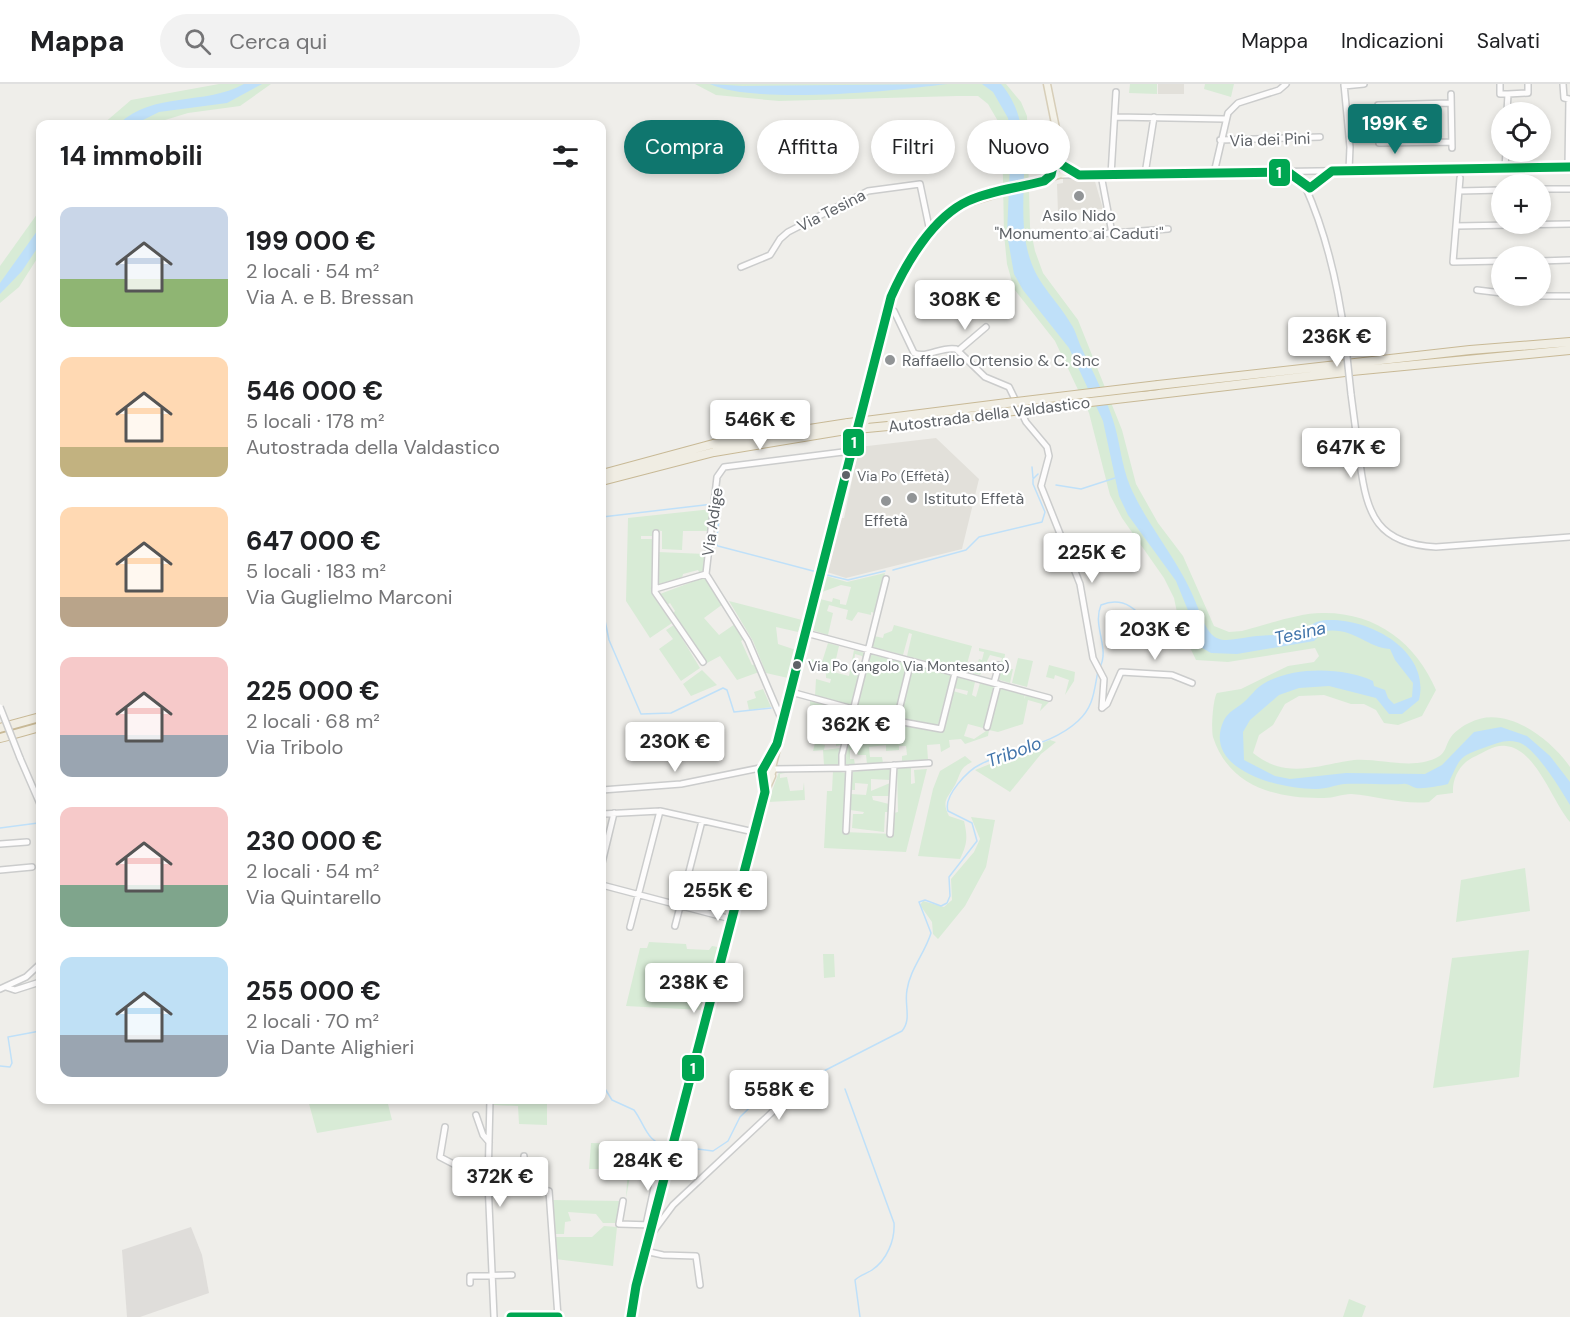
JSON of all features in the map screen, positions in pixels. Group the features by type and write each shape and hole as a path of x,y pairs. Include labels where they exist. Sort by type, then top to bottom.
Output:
{"highway":[{"name":"Autostrada della Valdastico","path":"847,427 888,426 1158,385 1458,351 1570,342"},
{"name":"Autostrada della Valdastico","path":"606,480 723,450 847,427 865,421 1142,396 1348,372 1570,350"},
{"path":"606,473 713,444 847,427"},
{"path":"0,728 36,718"},
{"path":"8,736 36,728"}],"main road":[{"path":"1047,84 1054,120"},
{"path":"1045,180 1049,174"},
{"path":"631,1317 649,1238 649,1225 675,1136 783,723 888,307 903,272 954,210 972,200 1061,176"},
{"path":"765,792 763,775 770,770"}],"street":[{"path":"1214,173 1225,119 1238,103 1279,90 1286,84"},
{"path":"1349,170 1344,85 1364,84"},
{"path":"1500,84 1500,94 1528,93 1528,84"},
{"path":"1061,176 1569,167 1569,99 1563,98 1563,84"},
{"path":"1112,175 1116,92"},
{"path":"1450,94 1451,103 1451,145 1379,144 1378,105 1451,103"},
{"path":"1508,94 1508,102"},
{"path":"1115,117 1225,119"},
{"path":"1145,174 1154,117"},
{"path":"1348,127 1378,127"},
{"name":"Via dei Pini","path":"1220,140 1320,137"},
{"path":"1505,162 1505,168"},
{"path":"1070,169 1079,175"},
{"path":"1310,171 1318,176 1313,201"},
{"path":"1310,171 1303,176 1304,184 1313,201 1336,279 1364,496 1372,516 1397,540 1414,546 1437,547 1570,537"},
{"path":"1288,172 1304,184 1317,184 1332,171"},
{"path":"1101,175 1112,233"},
{"path":"1460,178 1453,262 1491,261"},
{"name":"Via Tesina","path":"741,267 770,255 780,239 788,232 868,190 920,184 929,226 934,232"},
{"path":"1551,189 1570,189"},
{"path":"1459,191 1491,190"},
{"path":"1456,226 1570,224"},
{"path":"1085,235 1168,228"},
{"path":"1551,261 1570,260"},
{"path":"1477,290 1491,292"},
{"path":"1551,296 1570,296"},
{"path":"888,307 894,311 911,349 918,355 946,348 959,350 985,376 1009,387 1026,422 1047,447 1049,456 1041,486 1080,584 1093,657 1104,686 1100,705 1102,708 1107,704 1121,672 1172,675 1192,683"},
{"path":"959,350 986,327"},
{"name":"Via Adige","path":"783,723 748,641 706,574 717,477 724,467 851,451"},
{"path":"656,532 655,589 703,662"},
{"path":"655,589 706,574"},
{"path":"846,831 846,768 842,755 886,579"},
{"path":"806,633 1049,698"},
{"path":"893,735 911,661"},
{"path":"987,727 999,665"},
{"path":"790,692 897,721 941,729 955,673"},
{"path":"0,707 36,795"},
{"path":"606,790 681,784 783,767 846,768 929,763"},
{"path":"890,834 894,765"},
{"path":"750,771 763,775"},
{"path":"606,814 660,811 754,832"},
{"path":"630,927 660,811"},
{"path":"606,846 614,813"},
{"path":"675,927 702,821"},
{"path":"0,844 27,842"},
{"path":"0,870 32,867"},
{"path":"606,886 731,919"},
{"path":"3,988 26,977 36,968"},
{"path":"3,988 15,990 36,983"},
{"path":"649,1238 673,1205 784,1101"},
{"path":"490,1104 488,1182 494,1317"},
{"path":"476,1114 483,1135 489,1142"},
{"path":"445,1127 441,1157 488,1182 549,1191 558,1317 511,1317"},
{"path":"524,1156 525,1188"},
{"path":"623,1201 619,1224 649,1225 657,1174"},
{"path":"645,1251 663,1256 696,1256 700,1285"},
{"path":"470,1283 470,1276 512,1275"}],"shaded area":[{"path":"1158,84 1184,84 1184,94 1158,94"},
{"name":"Asilo Nido \"Monumento ai Caduti\"","path":"1094,178 1103,209 1065,210 1058,213 1057,184 1063,183 1063,179"},
{"name":"Istituto Effetà","path":"936,438 979,479 962,549 846,578 827,572 841,518 844,518 859,447"},
{"path":"191,1227 202,1255 209,1293 140,1317 127,1317 122,1250"}],"green space":[{"path":"219,84 271,84 240,106 188,113 165,120 108,120 131,100"},
{"path":"695,84 1006,84 1021,102 1027,120 997,120 988,104 978,96 779,101 716,95"},
{"path":"1130,84 1157,84 1157,94 1129,93"},
{"path":"1205,84 1234,84 1231,97 1204,89"},
{"path":"1003,174 1029,174 1030,227 1043,273 1078,320 1122,430 1136,484 1158,523 1183,556 1214,626 1229,632 1242,631 1292,617 1322,613 1360,618 1392,634 1405,645 1428,673 1436,690 1422,716 1398,725 1384,723 1376,710 1364,704 1351,704 1324,695 1299,696 1285,704 1273,725 1259,735 1253,753 1264,761 1295,769 1354,760 1416,763 1440,756 1452,735 1464,725 1483,718 1512,721 1539,736 1562,756 1570,767 1570,822 1535,766 1517,749 1506,746 1490,749 1466,762 1456,776 1453,793 1437,795 1429,802 1420,803 1351,794 1324,798 1289,796 1257,787 1230,768 1220,754 1213,737 1214,701 1217,693 1241,689 1288,666 1314,662 1319,656 1315,648 1228,662 1196,660 1180,627 1174,598 1164,578 1122,518 1110,495 1089,413 1055,341 1014,289 1007,264"},
{"path":"36,216 36,260 19,287 0,303 0,266"},
{"path":"712,509 708,531 683,531 682,550 662,549 662,531 654,530 653,536 641,536 641,539 653,539 652,594 672,623 650,638 626,601 628,518"},
{"path":"658,552 705,554 703,571 683,574 682,578 659,584"},
{"path":"885,573 875,613 871,612 871,615 858,612 852,621 846,619 848,610 829,605 827,611 833,613 828,635 812,630 820,599 832,602 833,598 840,600 840,604 846,605 851,587 841,585 822,592 826,576 847,582"},
{"path":"705,577 723,604 704,618 719,635 735,624 744,639 741,641 752,665 756,664 759,672 737,680 720,656 707,663 673,613 675,611 670,603 667,605 660,594"},
{"path":"729,601 802,620 798,632 776,627 778,644 796,650 788,678 766,673 753,641"},
{"path":"674,625 700,668 681,681 659,649 673,639 666,630"},
{"path":"894,625 972,646 965,671 907,656 912,634 909,633 903,655 872,647 874,636 883,638 884,634 892,631"},
{"path":"828,643 839,646 833,672 849,676 854,650 865,653 863,659 862,656 855,654 853,673 860,673 851,705 815,696 816,679 830,683 831,679 826,678 826,665 813,662 812,667 808,666 810,659 822,662"},
{"path":"979,648 1005,654 1003,671 1009,673 1013,669 1010,683 996,679 1002,658 990,655 980,675 967,672 969,663 977,665 979,659 982,660 984,652 979,651"},
{"path":"870,654 908,664 895,716 856,706"},
{"path":"1018,658 1033,661 1027,687 1012,683"},
{"path":"914,665 951,675 938,725 900,718"},
{"path":"1049,665 1075,672 1074,681 1065,695 1069,680 1055,675 1054,679 1046,677"},
{"path":"702,670 717,685 691,696 683,684"},
{"path":"957,677 975,682 972,695 976,697 980,683 994,686 983,728 968,724 964,736 974,739 989,729 1000,688 1025,694 1024,699 1026,695 1049,702 1040,711 1042,704 1028,700 1023,724 998,732 989,730 988,736 965,744 961,739 949,740 950,747 941,752 940,744 927,745 928,760 902,761 902,756 907,755 906,746 899,746 899,750 886,751 886,745 869,747 870,757 882,757 883,763 867,764 866,755 858,755 857,749 850,750 850,759 854,759 855,765 845,765 855,712 893,723 890,734 895,736 898,724 943,732 953,691 967,695 968,691 954,688"},
{"path":"763,689 771,707 749,710 747,701 756,698 754,692"},
{"path":"810,701 850,711 847,724 822,718 821,722 811,720"},
{"path":"818,731 844,733 841,745 836,746 836,738 822,735 821,744 825,745 824,750 840,748 839,766 824,765 823,750 813,751"},
{"path":"1050,740 1056,742 1041,754 1010,792 975,770"},
{"path":"965,756 972,762 962,769 946,803 949,816 964,821 966,841 960,859 918,856 933,789 940,771"},
{"path":"911,766 911,784 915,783 914,770 927,769 906,852 824,848 827,791 832,791 833,771 847,773 844,832 893,834 894,813 898,812 897,767"},
{"path":"889,767 891,780 871,779 871,791 890,783 890,796 872,796 873,800 889,804 889,812 885,812 884,832 852,828 853,814 864,812 850,810 851,794 866,795 868,784 855,783 855,790 851,790 853,772"},
{"path":"795,771 780,774 780,778 787,777 790,791 803,790 804,782 805,800 768,802 779,772"},
{"path":"971,817 995,820 986,867 965,906 938,939 933,934 932,922 920,905 923,901 944,907 952,900 951,879 974,852 980,839"},
{"path":"1525,868 1530,911 1456,922 1461,880"},
{"path":"649,942 686,944 687,949 709,950 712,946 718,947 702,1010 626,1006 640,948 647,948"},
{"path":"1529,950 1519,1077 1433,1088 1452,958"},
{"path":"823,954 834,954 835,977 824,978"},
{"path":"309,1104 388,1104 392,1120 317,1133"},
{"path":"547,1104 547,1125 519,1124 518,1106 494,1105"},
{"path":"591,1143 636,1144 626,1198 628,1167 624,1168 623,1173 613,1173 610,1169 589,1169"},
{"path":"551,1200 622,1201 617,1223 603,1223 596,1214 568,1212 571,1221 565,1222 564,1234 553,1234"},
{"path":"604,1226 617,1227 613,1266 555,1259 554,1237 592,1237"},
{"path":"1349,1299 1366,1306 1362,1317 1343,1317"}],"water":[{"path":"244,84 262,84 227,103 159,112 143,120 124,120 147,107 229,91"},
{"path":"710,84 742,86 947,84 861,93 791,95 759,94"},
{"name":"Tesina","path":"982,84 1001,84 1014,103 1020,120 1008,120 993,92"},
{"name":"Tesina","path":"1010,174 1024,174 1023,214 1030,259 1043,285 1074,330 1110,411 1130,486 1146,517 1183,576 1209,631 1220,639 1227,640 1291,633 1323,620 1344,621 1361,625 1394,641 1407,653 1416,667 1420,682 1419,700 1402,714 1389,714 1376,698 1329,686 1299,688 1279,695 1250,720 1243,732 1244,760 1275,776 1290,779 1346,773 1425,774 1442,765 1474,732 1501,727 1527,736 1550,756 1570,782 1570,805 1539,759 1524,745 1513,741 1501,742 1470,753 1458,763 1448,784 1424,788 1405,784 1344,784 1317,789 1285,786 1249,774 1234,765 1224,752 1220,738 1224,720 1260,686 1275,678 1303,671 1348,673 1373,681 1374,686 1385,690 1388,698 1394,704 1412,697 1413,683 1395,660 1390,649 1344,632 1324,631 1314,641 1237,654 1211,653 1197,645 1194,640 1196,630 1176,581 1128,515 1119,496 1103,421 1069,348 1023,290 1014,274 1007,234"},
{"path":"36,233 36,250 22,271 0,294 0,283"}],"waterway":[{"path":"1032,467 1033,478"},
{"path":"893,570 966,550 979,537 1042,522 1045,512 1033,484 1033,479 1038,474"},
{"path":"1056,485 1081,489 1115,478"},
{"path":"718,503 721,505 716,544 718,546 817,572 803,629"},
{"path":"606,517 713,504"},
{"path":"827,575 848,580 885,571"},
{"name":"Tribolo","path":"1100,667 1103,660 1098,621 1101,605 1117,602 1130,606 1171,646 1183,649 1198,643"},
{"path":"606,625 609,640 641,714 671,713 723,688 727,690 734,712 771,708"},
{"path":"793,669 800,641"},
{"name":"Tribolo","path":"674,1146 713,1151 728,1141 740,1117 780,1078 816,1075 902,1031 907,1022 906,996 909,982 931,933 919,902 925,900 941,906 947,903 950,896 949,877 977,841 972,823 948,811 949,798 958,784 981,764 1056,736 1078,721 1090,704 1098,671"},
{"path":"0,828 36,823"},
{"name":"Tribolo","path":"0,1066 10,1067 12,1063 8,1037 36,1032"},
{"path":"845,1089 894,1223 891,1243 882,1261 855,1280 860,1317"},
{"name":"Tribolo","path":"606,1090 612,1100 634,1110 651,1138 669,1146"}],"transit line":[{"name":"1","path":"631,1317 636,1286 765,792 762,771 777,744 891,297 904,270 932,229 955,208 977,197 1044,181 1051,175 1053,166 1059,163 1079,175 1288,172 1310,188 1332,171 1570,167"},
{"name":"1","path":"511,1317 558,1317"}],"place":[{"name":"Asilo Nido \"Monumento ai Caduti\"","path":"1079,196"},
{"name":"Raffaello Ortensio & C. Snc","path":"890,360"},
{"name":"Via Po (Effetà)","path":"846,475"},
{"name":"Istituto Effetà","path":"912,498"},
{"name":"Effetà","path":"886,501"},
{"name":"Via Po (angolo Via Montesanto)","path":"797,665"}]}
